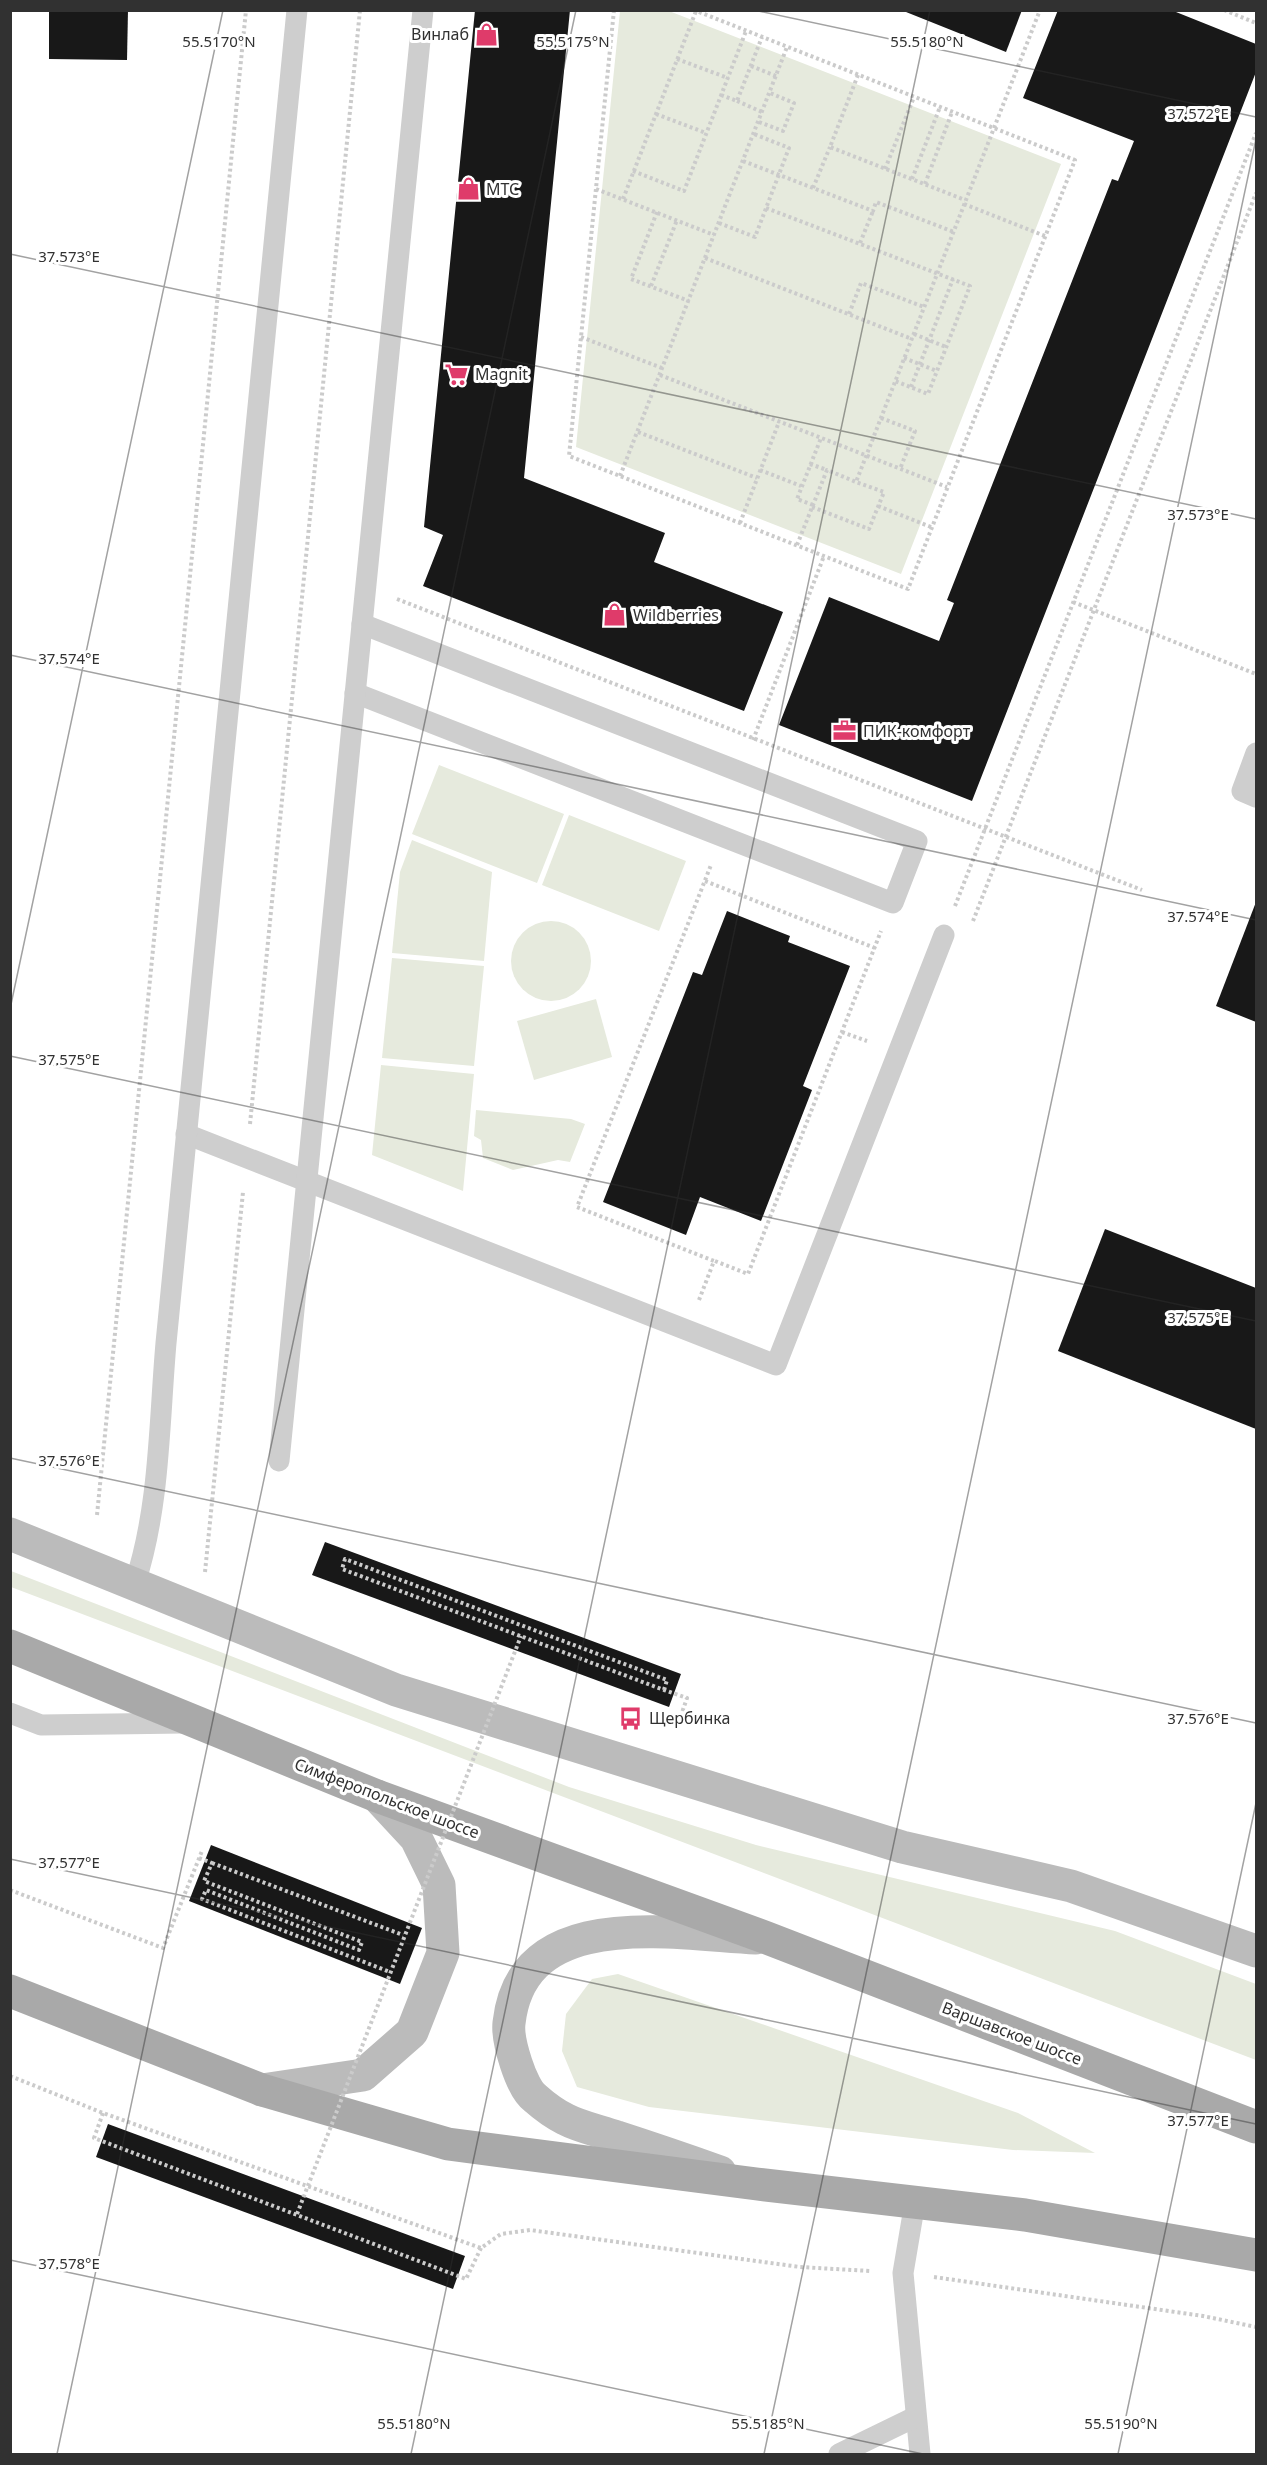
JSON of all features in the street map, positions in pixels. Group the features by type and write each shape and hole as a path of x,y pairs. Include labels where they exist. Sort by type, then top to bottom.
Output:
{"main road":[{"name":"Симферопольское шоссе","path":"10,1646 376,1796 767,1938"},
{"name":"Варшавское шоссе","path":"767,1938 1257,2127"},
{"path":"10,1991 262,2090 448,2144 757,2184 1025,2214 1257,2255"}],"street":[{"path":"10,1534 396,1690 891,1844 1071,1886 1257,1951"},
{"path":"262,2090 363,2075 412,2032 428,1993 443,1953 439,1885 416,1838 376,1796"},
{"path":"757,2184 565,2120 532,2096 518,2069 507,2032 511,2004 524,1978 543,1955 577,1939 637,1932 767,1938"}],"lane":[{"path":"135,1583 147,1547 154,1490 186,1134 297,10"},
{"path":"279,1461 423,10"},
{"path":"355,693 892,903 917,841 362,624"},
{"path":"1257,753 1242,791 1257,796"},
{"path":"186,1134 776,1365 944,935"},
{"path":"10,1713 41,1725 202,1723"},
{"path":"915,2202 903,2273 920,2454"},
{"path":"839,2454 915,2417"}],"path":[{"path":"97,1515 246,10"},
{"path":"205,1573 360,10"},
{"path":"614,10 569,456 908,589 1075,160 695,11 623,199"},
{"path":"856,482 1040,10"},
{"path":"1224,10 1257,23"},
{"path":"633,171 684,191 746,31"},
{"path":"737,102 762,37"},
{"path":"620,476 787,47"},
{"path":"677,59 728,78"},
{"path":"751,66 776,76"},
{"path":"813,188 858,75"},
{"path":"759,122 783,132 795,103 770,93"},
{"path":"721,95 762,112"},
{"path":"885,169 914,97"},
{"path":"912,179 940,107"},
{"path":"924,184 952,112"},
{"path":"656,114 706,134"},
{"path":"944,935 1257,133"},
{"path":"719,223 755,237 789,148 754,134"},
{"path":"830,147 1045,236"},
{"path":"743,161 873,212"},
{"path":"596,189 714,235"},
{"path":"970,929 1257,193"},
{"path":"860,243 876,202 954,232"},
{"path":"766,208 970,286 928,394 895,381"},
{"path":"657,213 631,279 689,301"},
{"path":"651,286 677,220"},
{"path":"705,258 849,314 946,347"},
{"path":"911,387 953,279"},
{"path":"849,314 861,283 924,307"},
{"path":"581,337 662,368"},
{"path":"904,358 937,371"},
{"path":"660,375 947,487"},
{"path":"881,418 915,431 900,469"},
{"path":"740,523 779,422"},
{"path":"638,432 757,478"},
{"path":"810,464 884,492 869,529 796,499 810,464 821,438"},
{"path":"797,545 827,470"},
{"path":"760,471 801,486"},
{"path":"878,506 932,526"},
{"path":"740,772 824,556"},
{"path":"366,587 1142,890"},
{"path":"1073,602 1257,674"},
{"path":"722,836 577,1208 748,1274 883,927"},
{"path":"705,881 875,948"},
{"path":"688,1330 714,1262"},
{"path":"664,1690 667,1680 345,1559 342,1569 664,1690 687,1698 677,1727"},
{"path":"297,2214 521,1636"},
{"path":"10,1890 163,1948 202,1851"},
{"path":"199,1858 404,1935"},
{"path":"212,1863 204,1881 362,1942 359,1950 206,1890 202,1899 390,1972"},
{"path":"10,2076 103,2113 481,2248"},
{"path":"103,2113 94,2138 466,2279 481,2248 501,2234 530,2230 800,2266 903,2273 1001,2285 1203,2316 1257,2327"}],"shaded area":[{"path":"620,11 669,11 1061,164 901,574 576,447"},
{"path":"439,765 564,814 537,883 412,834"},
{"path":"569,815 686,861 659,931 542,885"},
{"path":"412,840 492,872 484,961 392,953 400,872"},
{"path":"551,921 566,924 579,933 588,946 591,961 588,976 579,989 566,998 551,1001 536,998 523,989 514,976 511,961 514,946 523,933 536,924"},
{"path":"392,958 484,966 474,1066 382,1058"},
{"path":"596,999 612,1057 534,1080 517,1021"},
{"path":"381,1065 474,1074 463,1191 372,1155"},
{"path":"476,1110 571,1119 585,1124 570,1162 558,1160 513,1170 483,1158 481,1140 474,1136"},
{"path":"11,1571 569,1787 756,1845 1115,1931 1256,1984 1256,2060 11,1587"},
{"path":"618,1974 1018,2113 1095,2153 1013,2150 649,2107 577,2087 562,2051 566,2014 592,1979"}],"building":[{"path":"49,10 128,10 127,60 49,59"},
{"path":"475,10 570,10 524,478 665,533 654,562 783,612 744,711 423,586 443,535 424,527"},
{"path":"901,10 1022,10 1006,52"},
{"path":"1058,10 1171,10 1256,44 1256,72 972,801 779,725 829,597 939,641 954,603 947,600 1112,179 1118,181 1134,141 1023,98"},
{"path":"1256,902 1256,1022 1216,1006"},
{"path":"727,911 790,936 788,942 850,966 803,1086 812,1090 761,1221 700,1197 686,1235 603,1202 693,972 702,975"},
{"path":"1105,1229 1256,1288 1256,1429 1058,1351"},
{"path":"325,1542 681,1674 669,1707 312,1575"},
{"path":"211,1845 422,1928 400,1984 189,1901"},
{"path":"108,2124 465,2256 453,2289 96,2157"}],"place":[{"name":"Винлаб","path":"487,34"},
{"name":"МТС","path":"468,189"},
{"name":"Magnit","path":"457,374"},
{"name":"Wildberries","path":"615,615"},
{"name":"ПИК-комфорт","path":"845,731"},
{"name":"Щербинка","path":"631,1718"}]}
